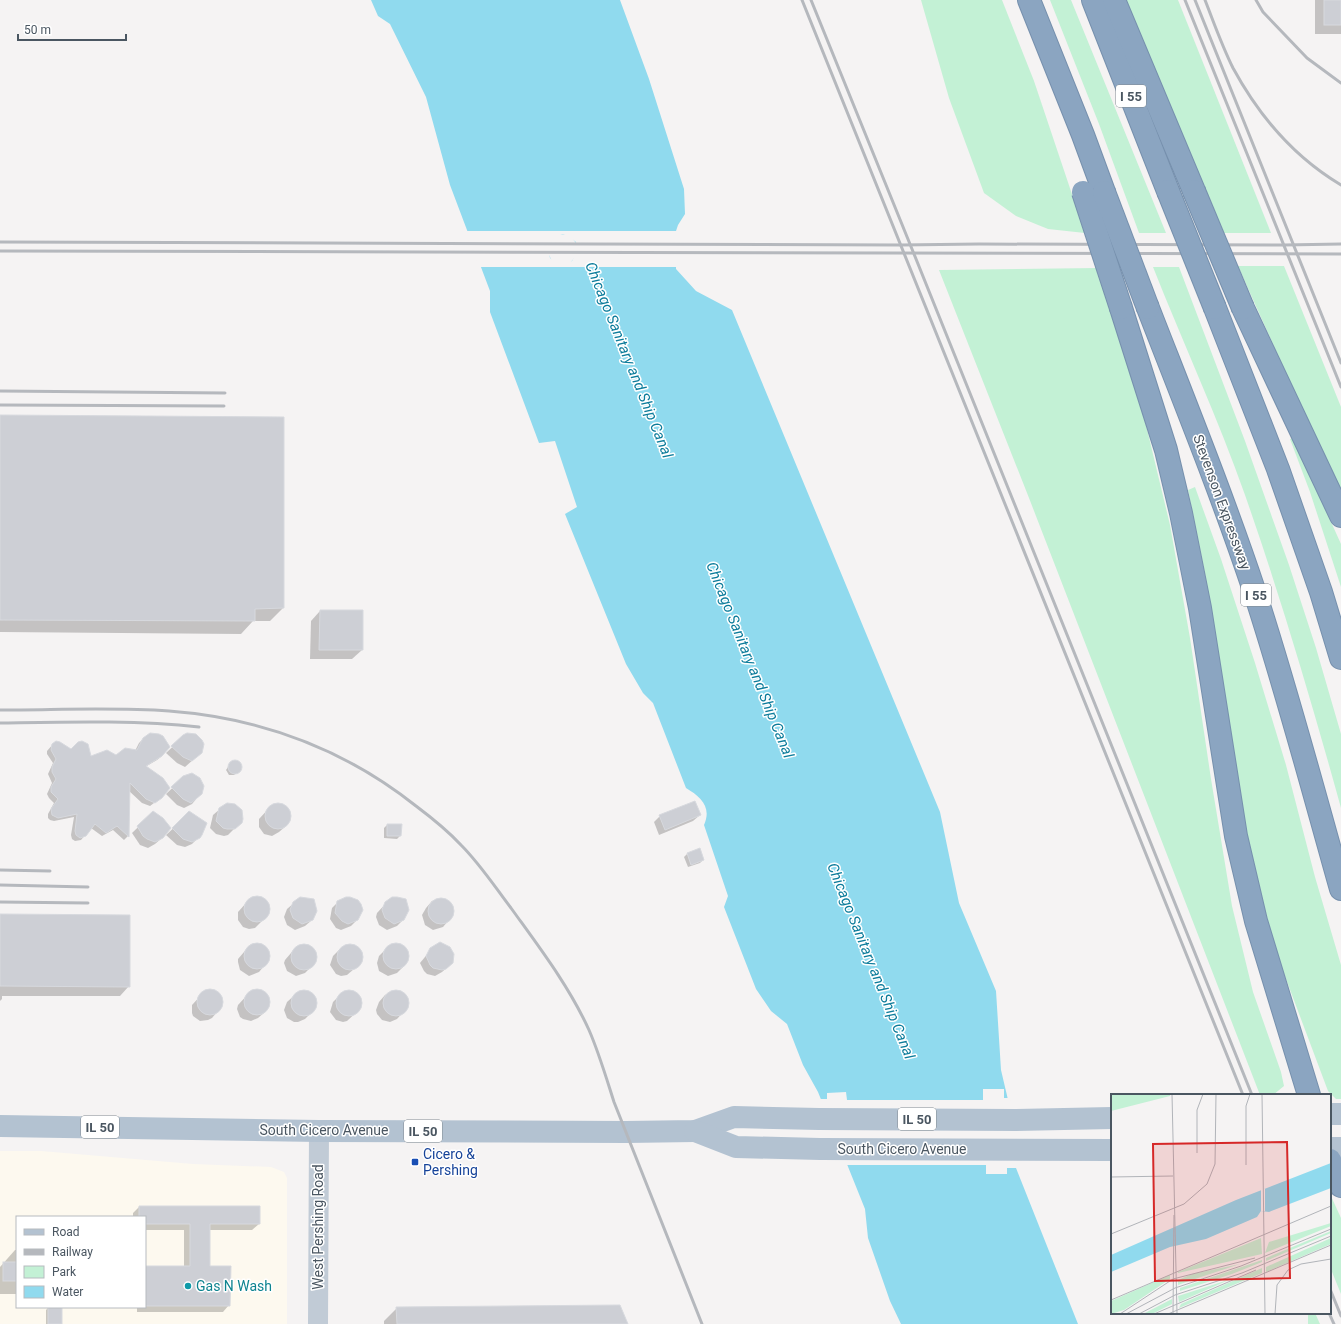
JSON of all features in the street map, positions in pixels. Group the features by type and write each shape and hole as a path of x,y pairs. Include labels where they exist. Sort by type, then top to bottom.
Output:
{"highway":[{"name":"I 55","path":"1029,0 1083,135 1094,192"},
{"name":"I 55","path":"1093,0 1278,469 1321,592 1341,658"},
{"path":"1114,0 1242,308 1341,516"},
{"path":"1094,192 1121,308 1166,450 1181,513 1200,608 1238,844 1256,921 1309,1094"},
{"name":"Stevenson Expressway","path":"1094,192 1148,308 1212,472 1255,592 1288,698 1341,889"},
{"path":"1331,1162 1341,1186"}],"main road":[{"name":"South Cicero Avenue","path":"0,1126 318,1131 695,1131 734,1117 1016,1120 1111,1118"},
{"name":"West Pershing Road","path":"318,1131 318,1324"},
{"name":"South Cicero Avenue","path":"695,1131 736,1147 820,1149 1111,1150"}],"shaded area":[{"path":"0,1151 41,1151 193,1164 271,1167 284,1172 287,1178 287,1324 0,1324"}],"green space":[{"path":"921,0 1002,0 1034,81 1085,233 1048,229 1016,216 984,193 949,98"},
{"path":"1050,0 1071,0 1166,233 1139,233 1099,124"},
{"path":"1126,0 1178,0 1271,233 1224,233"},
{"path":"1238,266 1284,266 1341,407 1341,496"},
{"path":"1153,267 1179,267 1245,441 1289,565 1316,648 1341,734 1341,808 1296,651 1235,466"},
{"path":"1097,268 1146,425 1170,525 1190,638 1232,906 1253,992 1281,1072 1284,1086 1274,1094 1260,1094 939,270"},
{"path":"1293,438 1341,544 1341,587 1310,492 1290,439"},
{"path":"1195,487 1221,559 1255,663 1286,765 1315,877 1341,965 1341,1099 1336,1099 1328,1091 1280,963 1260,893 1241,808 1205,574 1188,490"},
{"path":"1331,1196 1341,1218 1341,1294 1331,1269"},
{"path":"1308,1314 1315,1314 1320,1324 1308,1324"}],"water":[{"name":"Chicago Sanitary and Ship Canal","path":"371,0 620,0 649,79 684,189 685,214 676,231 676,269 696,291 732,310 940,812 959,903 996,991 1001,1070 1009,1104 1016,1168 1078,1324 901,1324 890,1301 868,1238 865,1209 818,1092 803,1065 787,1024 771,1011 756,989 724,907 728,896 704,825 707,813 704,803 686,788 653,703 643,693 626,664 565,514 577,507 555,441 539,443 490,312 490,291 450,185 426,97 390,24 378,16","holes":["569,234 579,247 579,253 568,265 553,263 546,249 553,235"]}],"pier":[{"path":"465,231 676,231 676,267 479,267","holes":["563,234 576,242 577,252 572,261 563,264 554,261 550,258 548,249 549,244 555,237"]},
{"path":"983,1089 1004,1089 1004,1098 1010,1098 1016,1147 1016,1168 1007,1168 1007,1174 986,1174 986,1165 845,1165 819,1099 827,1099 827,1093 846,1092 847,1100 983,1100"}],"building":[{"path":"1324,0 1341,0 1341,25 1324,25"},
{"path":"0,415 284,417 284,608 255,609 255,621 0,620"},
{"path":"320,610 363,610 363,650 319,650"},
{"path":"150,733 163,736 170,747 162,756 146,766 163,778 170,788 162,798 155,803 146,799 130,783 129,837 117,826 106,833 95,824 86,836 80,838 76,835 75,831 77,814 58,818 52,815 51,809 58,799 51,792 51,787 56,779 52,772 52,767 56,759 51,750 52,744 56,741 60,742 71,749 78,742 82,741 88,744 91,756 107,750 116,755 125,748 137,750 143,738"},
{"path":"187,733 196,734 204,744 202,753 192,761 183,757 171,746"},
{"path":"235,760 240,762 242,767 240,772 235,774 230,772 228,767 230,762"},
{"path":"192,773 200,778 204,786 202,794 191,803 183,799 171,787 183,776"},
{"path":"695,801 701,815 665,830 659,815"},
{"path":"227,803 235,804 242,810 242,823 235,829 223,828 216,821 219,808"},
{"path":"278,803 287,807 291,816 287,825 278,829 269,825 265,816 269,807"},
{"path":"153,811 163,818 171,828 163,838 155,842 143,836 137,826"},
{"path":"189,811 207,823 200,838 192,842 183,839 172,828"},
{"path":"387,824 402,824 401,836 387,836"},
{"path":"700,848 704,860 691,865 687,853"},
{"path":"257,896 266,900 270,909 266,918 257,922 248,918 244,909 248,900"},
{"path":"300,897 314,899 317,911 313,920 302,924 293,918 290,910 293,902"},
{"path":"346,897 358,900 363,910 358,920 348,924 342,921 335,913 337,901"},
{"path":"392,897 406,899 409,910 404,920 394,924 385,918 382,910 385,902"},
{"path":"441,898 450,902 454,911 450,920 441,924 432,920 428,911 432,902"},
{"path":"0,914 130,915 130,987 0,986"},
{"path":"440,942 450,947 454,954 453,963 446,969 442,970 433,968 426,956 430,948"},
{"path":"257,943 266,947 270,956 266,965 257,969 248,965 244,956 248,947"},
{"path":"396,943 405,947 409,956 405,965 396,969 387,965 383,956 387,947"},
{"path":"304,944 313,948 317,957 313,966 304,970 295,966 291,957 295,948"},
{"path":"350,944 359,948 363,957 359,966 350,970 341,966 337,957 341,948"},
{"path":"210,989 219,993 223,1002 219,1011 210,1015 201,1011 197,1002 201,993"},
{"path":"257,989 266,993 270,1002 266,1011 257,1015 248,1011 244,1002 248,993"},
{"path":"304,990 313,994 317,1003 313,1012 304,1016 295,1012 291,1003 295,994"},
{"path":"349,990 358,994 362,1003 358,1012 349,1016 340,1012 336,1003 340,994"},
{"path":"396,990 405,994 409,1003 405,1012 396,1016 387,1012 383,1003 387,994"},
{"path":"139,1206 260,1206 260,1224 210,1224 210,1266 231,1266 230,1306 146,1306 146,1266 190,1266 190,1224 146,1224 146,1216 139,1216"},
{"path":"3,1262 16,1262 16,1281 3,1281"},
{"path":"620,1305 628,1324 397,1324 396,1307"},
{"path":"48,1308 62,1308 62,1324 48,1324"}],"railway":[{"path":"802,0 1243,1094"},
{"path":"811,0 1252,1094"},
{"path":"1185,0 1341,387"},
{"path":"1195,0 1341,363"},
{"path":"1205,0 1229,60 1254,103 1266,119 1293,148 1308,162 1341,185"},
{"path":"1256,0 1263,12 1307,58 1341,83"},
{"path":"0,242 901,245 1341,244"},
{"path":"0,251 1341,254"},
{"path":"0,391 225,393"},
{"path":"0,405 224,406"},
{"path":"0,710 106,709 169,711 237,721 269,729 300,739 330,752 360,768 388,786 445,830 475,860 511,908 553,967 581,1014 593,1039 614,1102 702,1324"},
{"path":"0,723 125,722 199,727"},
{"path":"0,870 50,871"},
{"path":"0,885 88,887"},
{"path":"0,902 88,903"},
{"path":"1331,1291 1341,1316"},
{"path":"1329,1314 1334,1324"}],"place":[{"name":"Cicero & Pershing","path":"415,1162"},
{"name":"Gas N Wash","path":"188,1286"}]}
